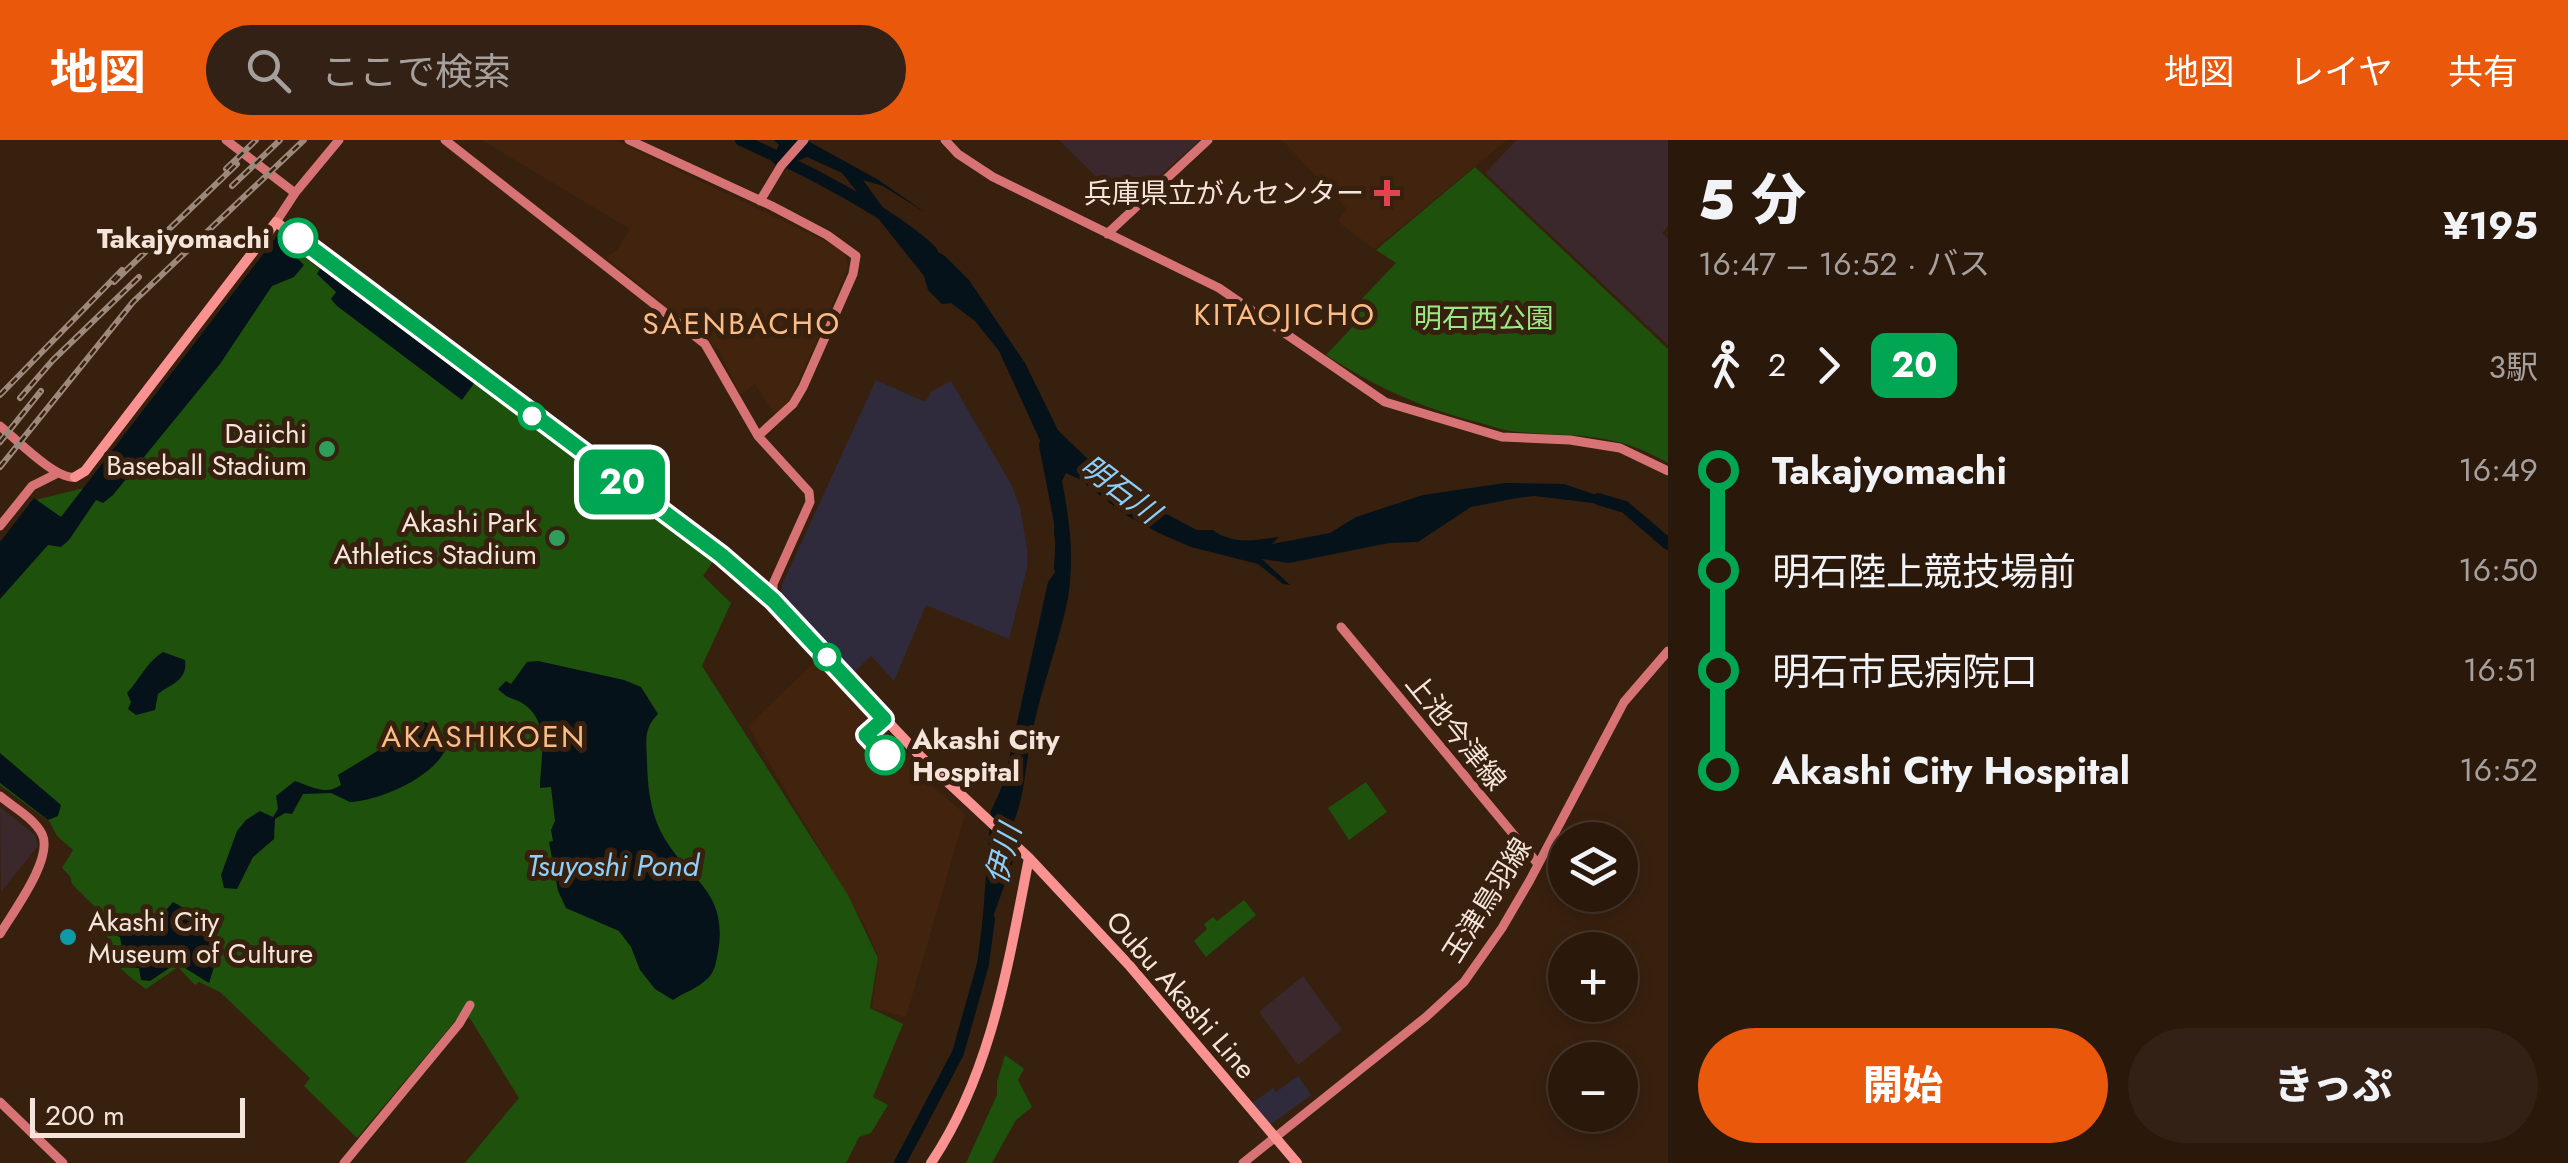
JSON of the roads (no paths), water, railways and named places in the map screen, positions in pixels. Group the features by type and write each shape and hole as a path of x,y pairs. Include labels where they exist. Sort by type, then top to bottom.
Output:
{"main road":[{"path":"76,477 85,471 276,222"},
{"name":"Oubu Akashi Line","path":"276,222 721,555 773,600 1129,964 1297,1163"},
{"path":"931,1163 966,1102 997,1013 1027,857"}],"street":[{"path":"226,140 295,194"},
{"path":"276,222 339,140"},
{"path":"445,140 704,344 758,436 809,492 810,502 773,584 773,600"},
{"path":"629,140 762,198 856,256 853,274 803,387 793,404 758,436"},
{"path":"762,198 781,166 804,140"},
{"path":"945,140 958,154 993,177 1242,302 1367,392 1395,407 1502,438 1570,440 1620,448 1668,472"},
{"path":"1107,234 1208,140"},
{"path":"0,426 56,474 68,479 76,477"},
{"path":"0,526 32,486 56,474"},
{"name":"上池今津線","path":"1341,627 1538,864"},
{"name":"玉津鳥羽線","path":"1244,1163 1464,982 1502,928 1624,702 1668,650"},
{"path":"0,796 39,828 45,844 41,863 0,934"},
{"path":"344,1163 459,1024 470,1005"},
{"path":"0,1102 63,1163"}],"water":[{"path":"774,140 806,140 877,179 926,213 883,186 863,180 899,230 945,256 969,280 1025,363 1058,430 1122,491 1197,530 1213,530 1236,540 1279,537 1272,544 1330,533 1356,517 1423,495 1505,483 1564,484 1617,502 1517,498 1471,507 1418,542 1389,543 1289,563 1262,559 1290,585 1283,584 1258,564 1191,547 1161,534 1124,514 1066,473 1062,481 1071,557 1067,603 1012,826 1021,832 1020,842 980,953 991,811 1004,782 1048,582 1059,567 1054,534 1056,482 999,351 975,321 951,303 942,304 928,290 924,276 842,173 807,157 779,169 771,160 779,145"},
{"path":"277,236 296,250 293,254 304,265 294,277 272,286 220,364 113,495 103,503 96,500 69,540 61,547 48,545 0,599 0,542 34,498 61,517"},
{"path":"321,267 475,382 462,400 337,306 331,299 336,292 317,274"},
{"path":"163,652 185,660 184,673 158,694 155,710 136,715 128,709 131,702 127,693"},
{"name":"Tsuyoshi Pond","path":"538,661 641,687 658,714 647,731 646,743 654,815 671,848 711,899 720,930 711,974 699,986 673,1000 655,989 640,970 619,931 566,908 558,891 549,842 553,841 551,830 555,821 551,787 540,788 541,732 525,705 498,689 506,681 511,684 527,662"},
{"path":"425,722 436,727 446,748 430,769 404,786 362,801 350,802 331,793 303,794 292,814 275,819 274,839 253,857 237,889 224,888 221,875 237,831 246,820 260,811 273,817 278,809 276,796 295,781 318,789 330,790 341,785 338,775"},
{"path":"0,753 61,805 58,816 48,820 0,783"},
{"path":"173,902 211,930 217,957 209,983 177,963 150,981 141,980 139,968 118,963 123,953 120,937 113,934 116,927 135,920 149,930"}],"waterway":[{"name":"明石川","path":"741,140 868,205 932,252"},
{"name":"伊川","path":"1045,445 1062,532 1060,568"},
{"name":"明石川","path":"1598,499 1625,507 1668,544"},
{"name":"伊川","path":"900,1163 958,1053 983,964 989,919"}],"railway":[{"path":"226,169 256,140"},
{"path":"232,186 280,140"},
{"path":"0,467 133,302 304,140"},
{"path":"114,282 237,164"},
{"path":"0,395 122,270"},
{"path":"20,398 53,360 139,277"},
{"path":"0,442 41,391"}],"place":[{"name":"兵庫県立がんセンター","path":"1387,193"},
{"name":"Takajyomachi","path":"298,238"},
{"name":"Daiichi Baseball Stadium","path":"327,449"},
{"name":"Akashi Park Athletics Stadium","path":"557,538"},
{"name":"Akashi City Hospital","path":"885,755"},
{"name":"Akashi City Museum of Culture","path":"68,937"}],"district":[{"name":"KITAOJICHO","path":"1285,314"},
{"name":"SAENBACHO","path":"742,323"},
{"name":"AKASHIKOEN","path":"484,736"}],"park label":[{"name":"明石西公園","path":"1484,318"}]}
